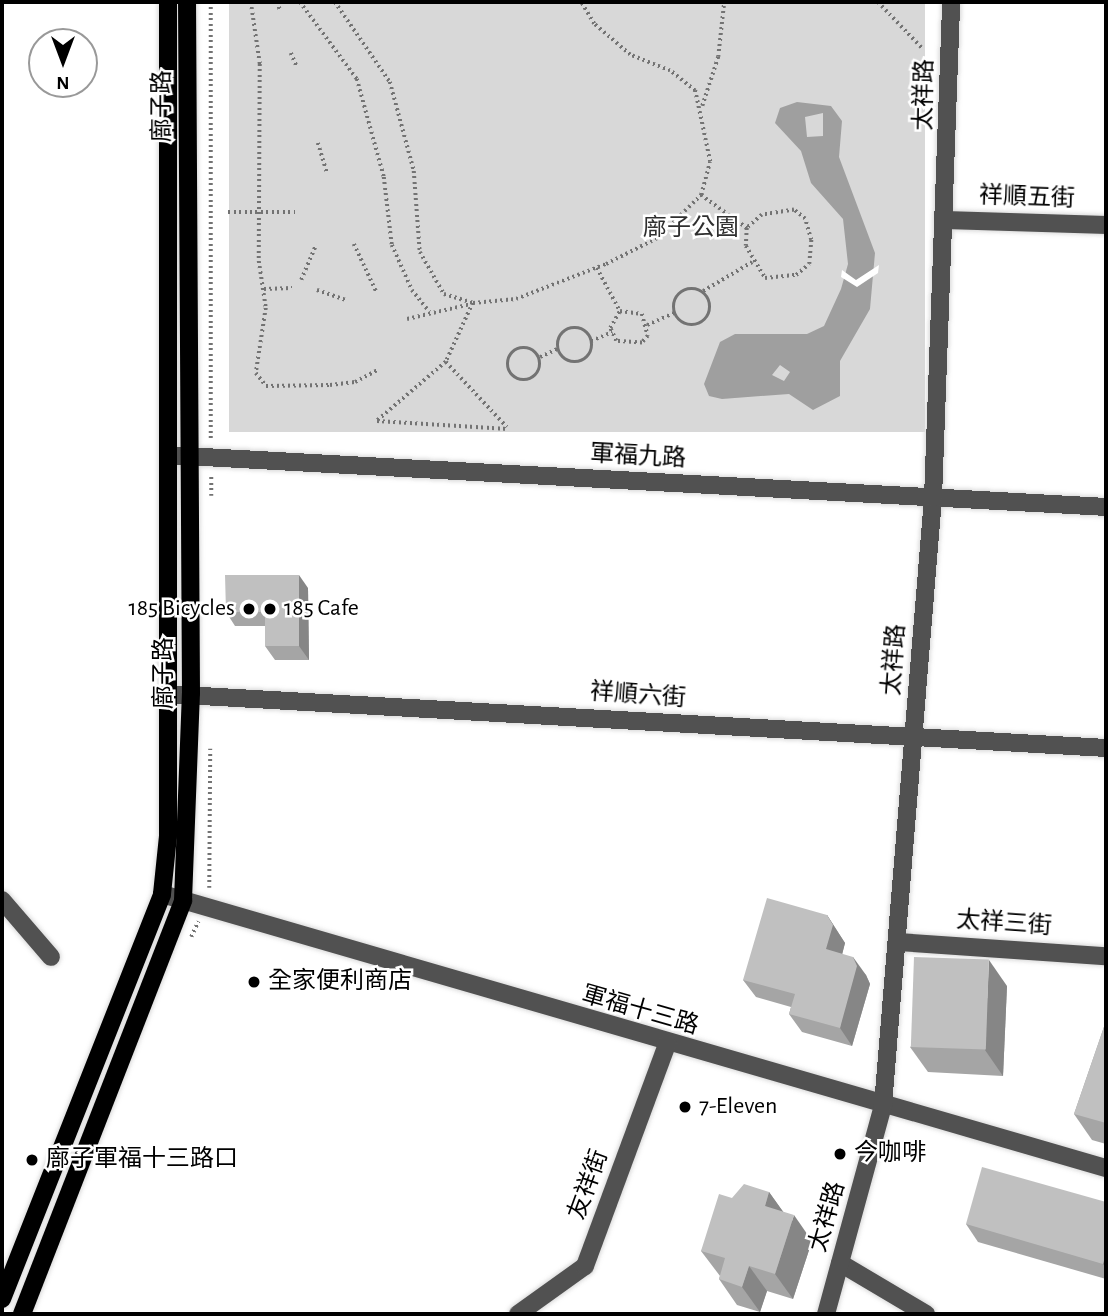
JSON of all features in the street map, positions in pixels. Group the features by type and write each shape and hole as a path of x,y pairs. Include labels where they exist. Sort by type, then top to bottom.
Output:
{"main road":[{"name":"廍子路","path":"2,1299 162,894 168,836 167,2"},
{"name":"廍子路","path":"22,1314 183,900 191,693 187,455 187,2"}],"street":[{"name":"太祥路","path":"827,1314 883,1105 933,498 946,220 951,2"},
{"name":"祥順五街","path":"946,220 1106,225"},
{"name":"軍福九路","path":"168,455 1106,507"},
{"name":"祥順六街","path":"167,694 191,693 914,739 1106,748"},
{"name":"軍福十三路","path":"162,894 667,1044 1106,1168"},
{"path":"2,900 51,957"},
{"name":"太祥三街","path":"898,942 1106,956"},
{"name":"友祥街","path":"518,1314 585,1266 667,1044"},
{"path":"840,1263 926,1314"}],"path":[{"path":"251,2 260,64 264,289 256,367 266,386 355,382 379,369"},
{"path":"277,2 280,10"},
{"path":"300,2 357,79 384,177 392,245 412,290 430,312"},
{"path":"335,2 390,82 414,171 420,253 444,294 473,303"},
{"path":"407,319 473,303 516,299 597,268 657,238 701,195 710,162 701,107 695,91 670,71 630,55 594,24 581,2"},
{"path":"701,107 718,57 724,2"},
{"path":"878,2 924,50"},
{"path":"292,53 297,67"},
{"path":"318,143 327,172"},
{"path":"701,195 747,228 752,262 765,278 796,275 809,264 811,240 805,219 794,210 762,215 747,228"},
{"path":"228,212 295,212"},
{"path":"355,244 377,293"},
{"path":"301,280 316,245"},
{"path":"703,291 752,262"},
{"path":"591,341 612,332 620,311 597,268"},
{"path":"647,325 674,313 682,292 692,286 703,291"},
{"path":"264,289 292,288"},
{"path":"317,290 346,300"},
{"path":"674,313 682,324 699,326 709,316 703,291"},
{"path":"446,362 508,429 377,421 446,362 473,303"},
{"path":"612,332 629,347 648,336 647,325 631,308 620,311"},
{"path":"567,329 586,331 591,341 589,359 579,364 559,348 556,335 567,329"},
{"path":"540,357 535,350 516,350 508,357 508,371 514,379 534,377 540,357 559,348"}],"green space":[{"name":"廍子公園","path":"229,2 925,2 925,432 229,432"}],"shaded area":[{"path":"797,102 831,106 842,121 839,157 875,253 870,309 840,361 840,396 813,410 789,394 722,399 709,396 704,384 720,342 735,334 807,334 824,326 841,289 848,264 843,219 811,183 801,151 775,123 780,108","holes":["823,113 823,136 807,137 805,117","780,365 790,372 784,381 772,375"]}],"pier":[{"path":"879,265 878,273 857,287 841,277 842,270 856,280"}],"building":[{"path":"225,575 299,575 299,646 265,646 265,612 226,612"},
{"path":"767,898 827,915 833,925 826,949 853,957 857,966 840,1028 789,1014 795,994 743,980"},
{"path":"914,957 989,960 986,1050 911,1047"},
{"path":"1106,1021 1106,1123 1074,1114"},
{"path":"982,1167 1106,1202 1106,1252 1103,1264 966,1224"},
{"path":"744,1184 769,1192 765,1206 794,1215 775,1274 749,1266 742,1287 719,1279 725,1258 701,1251 719,1194 732,1198"}],"place":[{"name":"185 Bicycles","path":"249,609"},
{"name":"185 Cafe","path":"270,609"},
{"name":"全家便利商店","path":"254,982"},
{"name":"7-Eleven","path":"685,1107"},
{"name":"今咖啡","path":"840,1154"},
{"name":"廍子軍福十三路口","path":"32,1160"}]}
